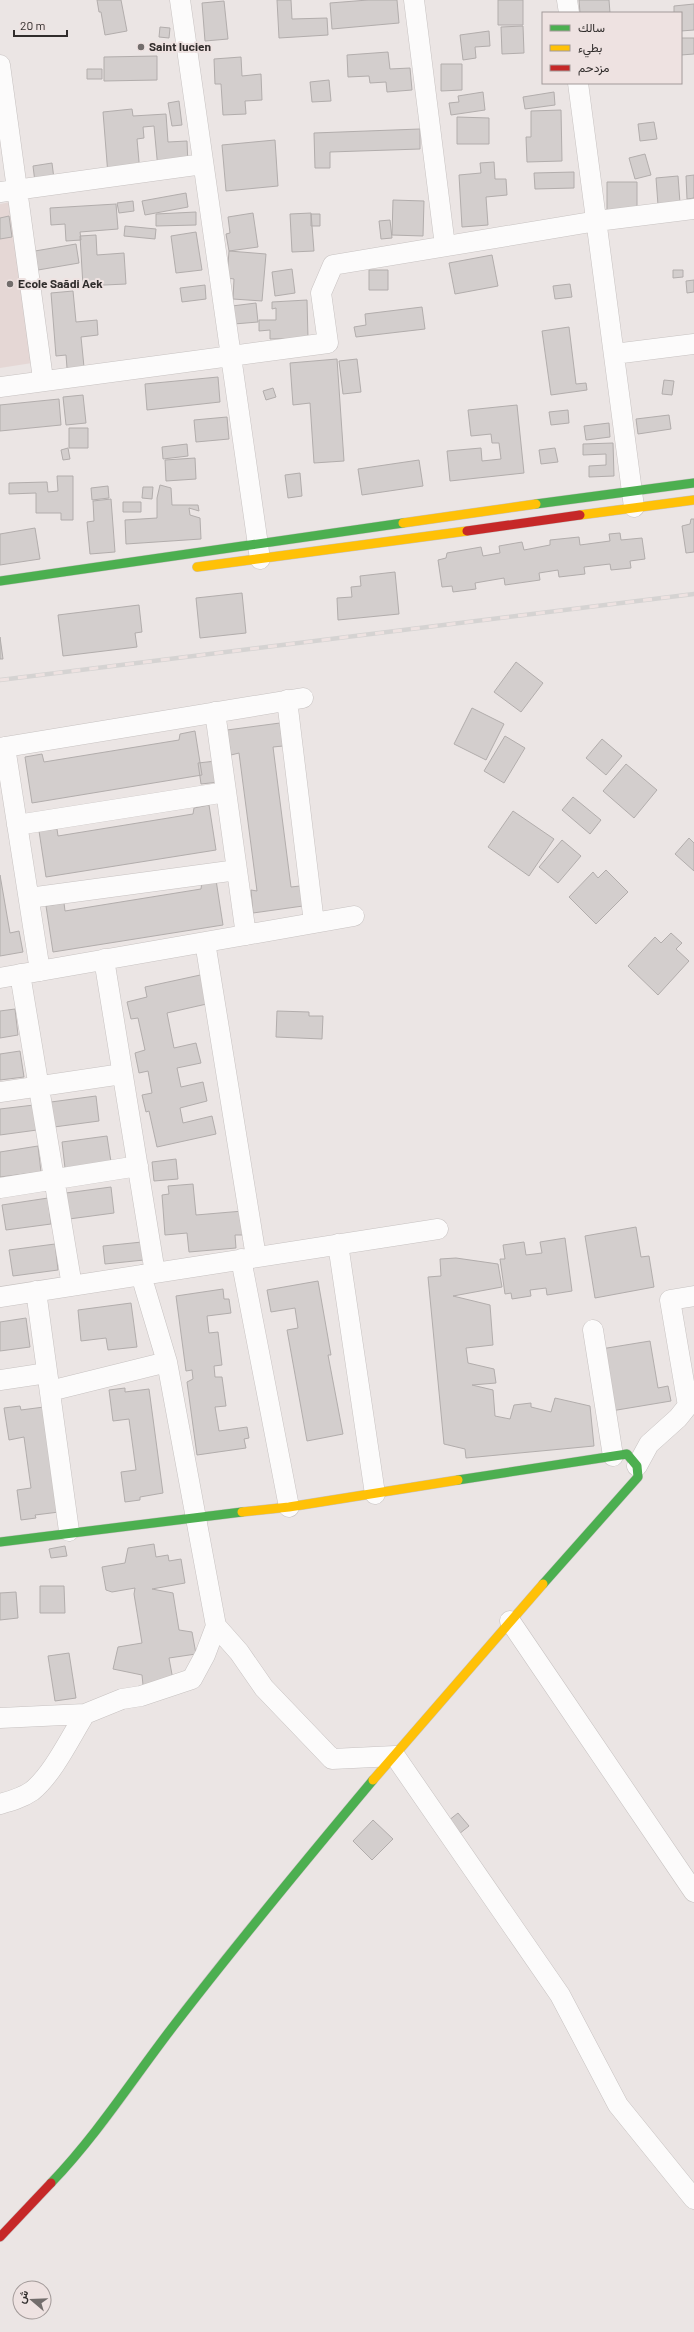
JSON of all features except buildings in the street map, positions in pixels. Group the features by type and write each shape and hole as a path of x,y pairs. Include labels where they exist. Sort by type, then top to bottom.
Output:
{"main road":[{"path":"189,568 260,551 633,500 694,483"},
{"path":"0,581 260,551 633,500 694,500"},
{"path":"0,1542 196,1516 289,1507 627,1454 637,1466 638,1477 510,1621 287,1882 174,2025 80,2153 0,2237"}],"street":[{"path":"180,0 230,357 260,551"},
{"path":"414,0 445,246"},
{"path":"567,0 569,12"},
{"path":"0,65 8,191 43,379"},
{"path":"578,84 633,500"},
{"path":"8,191 203,164"},
{"path":"0,387 43,379 230,357 328,343 321,293 333,265 597,221 694,209"},
{"path":"614,354 694,344"},
{"path":"40,971 17,825 2,748 295,699 314,923"},
{"path":"215,712 246,935"},
{"path":"17,825 226,792"},
{"path":"29,898 237,870"},
{"path":"0,978 354,916"},
{"path":"205,942 249,1258 289,1507"},
{"path":"0,1718 85,1714 122,1699 141,1696 192,1679 205,1655 216,1626 167,1362 148,1274 138,1166 104,960"},
{"path":"20,974 72,1286"},
{"path":"0,1092 122,1074"},
{"path":"0,1188 138,1166"},
{"path":"0,1294 72,1286 438,1229"},
{"path":"338,1244 375,1494"},
{"path":"36,1291 70,1532"},
{"path":"637,1466 649,1444 691,1402 670,1300 694,1296"},
{"path":"592,1330 613,1456"},
{"path":"0,1380 49,1382 167,1362"},
{"path":"510,1621 694,1892"},
{"path":"216,1626 239,1652 264,1688 332,1759 395,1756 560,1995 618,2105 694,2199"},
{"path":"0,1804 18,1799 31,1791 43,1779 85,1714"}],"shaded area":[{"name":"Ecole Saãdi Aek","path":"10,202 32,363 0,368 0,204"}],"railway":[{"path":"0,680 694,594"}],"traffic: fast":[{"path":"536,504 694,483"},
{"path":"0,581 403,523"},
{"path":"458,1480 627,1454 637,1466 638,1477 543,1584"},
{"path":"0,1542 242,1512"},
{"path":"51,2183 100,2125 175,2024 224,1962 373,1780"}],"traffic: slow":[{"path":"580,515 694,500"},
{"path":"403,523 536,504"},
{"path":"197,567 467,531"},
{"path":"242,1512 289,1507 458,1480"},
{"path":"373,1780 543,1584"}],"traffic: jam":[{"path":"467,531 580,515"},
{"path":"0,2237 51,2183"}],"place":[{"name":"Saint lucien","path":"141,47"},
{"name":"Ecole Saãdi Aek","path":"10,284"}]}
